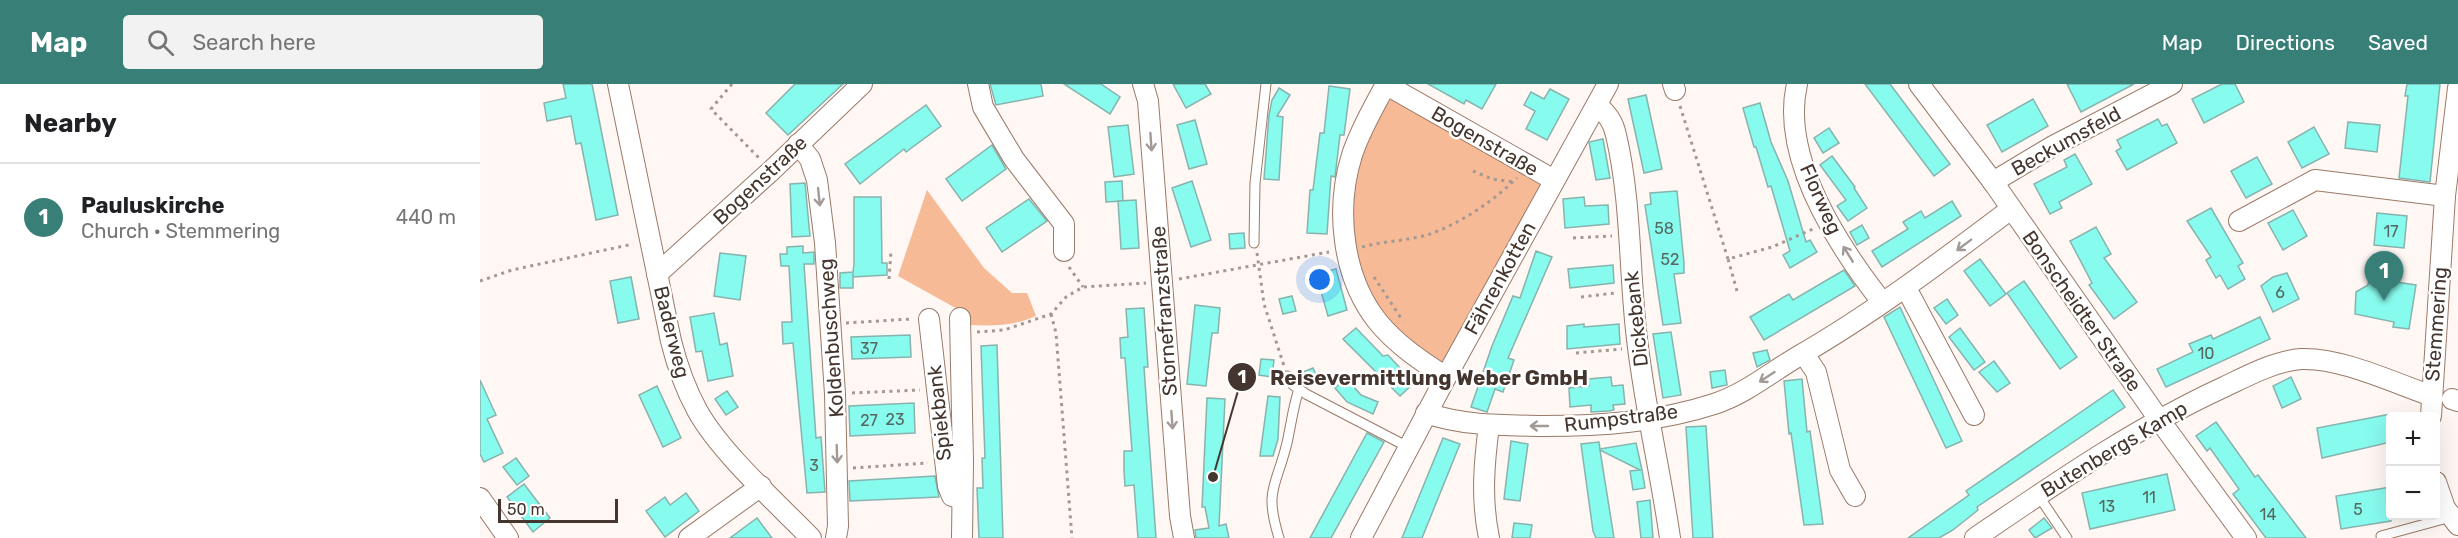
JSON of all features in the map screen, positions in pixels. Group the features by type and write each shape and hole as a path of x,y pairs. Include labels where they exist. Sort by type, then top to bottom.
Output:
{"street":[{"name":"Baderweg","path":"618,84 680,374 698,412 719,441 810,538"},
{"name":"Bogenstraße","path":"657,274 771,171 862,84"},
{"path":"978,84 983,107 1014,159 1064,224 1064,251"},
{"name":"Stornefranzstraße","path":"1143,84 1148,101 1179,505 1184,538"},
{"name":"Bogenstraße","path":"1386,84 1554,180"},
{"path":"1386,84 1361,131 1352,157 1343,201 1355,248 1355,282 1366,306 1379,323 1414,356 1446,377"},
{"name":"Fährenkotten","path":"1361,538 1426,413 1608,84"},
{"name":"Florweg","path":"1797,84 1794,105 1797,136 1807,174 1829,222 1882,302"},
{"name":"Bonscheidter Straße","path":"1919,84 1993,182 2158,418 2246,538"},
{"name":"Beckumsfeld","path":"1993,182 2054,146 2172,84"},
{"name":"Stemmering","path":"2431,412 2445,196 2458,88"},
{"name":"Dickebank","path":"1597,105 1610,117 1616,132 1624,178 1638,348 1648,419 1663,490 1670,538"},
{"name":"Koldenbuschweg","path":"798,144 810,159 818,180 825,243 835,394 838,526 836,538"},
{"path":"2239,221 2315,180 2445,196"},
{"name":"Rumpstraße","path":"1426,413 1447,420 1490,425 1588,426 1648,419 1715,404 1746,390 1906,288 2011,209"},
{"path":"1906,288 1974,415"},
{"name":"Spiekbank","path":"960,318 962,538"},
{"name":"Spiekbank","path":"921,319 937,389 948,486 952,496 962,499"},
{"path":"1804,354 1816,372 1836,459 1855,496"},
{"name":"Butenbergs Kamp","path":"1975,538 2158,418 2249,375 2300,359 2348,367 2432,396"},
{"path":"1489,538 1484,512 1483,475 1490,425"},
{"path":"689,538 760,486"},
{"path":"2440,497 2455,521"},
{"path":"480,498 508,538"}],"lane":[{"path":"1254,243 1255,183 1266,84"},
{"path":"1287,376 1299,389 1408,447"},
{"path":"1280,538 1271,506 1271,493 1286,445 1299,389"},
{"path":"2038,495 2065,534 2053,538"},
{"path":"2381,536 2455,521"}],"path":[{"path":"732,84 711,109 771,171"},
{"path":"1674,87 1737,291"},
{"path":"960,318 973,333 1004,330 1051,314 1066,297 1083,287 1161,282 1428,234 1457,222 1514,182 1530,166"},
{"path":"1473,171 1492,179 1514,182"},
{"path":"1728,259 1772,247 1829,222"},
{"path":"1573,238 1629,234"},
{"path":"480,281 512,270 650,241"},
{"path":"1254,243 1260,265 1263,303 1287,376"},
{"path":"1355,248 1365,257"},
{"path":"889,279 891,250"},
{"path":"1064,251 1070,271 1083,287"},
{"path":"1374,276 1391,306 1407,326"},
{"path":"1581,297 1633,291"},
{"path":"1051,314 1056,333 1072,538"},
{"path":"842,323 921,319"},
{"path":"1576,353 1638,348"},
{"path":"853,393 937,389"},
{"name":"Spiekbank","path":"852,468 931,463"}],"shaded area":[{"path":"1386,84 1554,180 1446,377 1409,352 1351,266 1351,157"},
{"path":"927,190 984,268 1012,293 1027,293 1036,316 1004,325 970,325 970,316 898,276"}],"building":[{"path":"563,84 592,84 618,215 596,220 581,143 576,144 571,116 547,121 544,103 566,98"},
{"path":"795,84 843,84 788,135 766,113"},
{"path":"990,84 1041,84 1043,96 996,105"},
{"path":"1064,84 1101,84 1120,97 1110,114"},
{"path":"1173,84 1205,84 1211,94 1186,108"},
{"path":"1428,84 1496,84 1482,109 1466,100 1464,104"},
{"path":"1865,84 1890,84 1950,164 1934,176"},
{"path":"2067,84 2134,84 2081,112"},
{"path":"2222,84 2235,84 2244,102 2204,123 2192,99"},
{"path":"2407,84 2440,84 2430,182 2399,178 2408,96 2405,96"},
{"path":"1329,86 1350,89 1344,135 1340,135 1335,177 1331,176 1327,234 1307,233 1310,190 1313,190 1320,133 1324,133"},
{"path":"1279,88 1290,95 1277,116 1283,117 1279,180 1264,179 1269,115 1272,100"},
{"path":"1550,89 1569,99 1547,140 1526,129 1535,111 1524,105 1531,92 1544,99"},
{"path":"1646,95 1662,169 1644,173 1628,99"},
{"path":"2033,99 2048,126 2002,152 1987,125"},
{"path":"1760,103 1771,142 1788,181 1806,242 1810,240 1817,252 1790,268 1783,255 1790,251 1771,186 1768,187 1743,108"},
{"path":"926,105 941,126 906,152 904,149 860,184 845,164"},
{"path":"2158,119 2162,126 2167,124 2177,143 2127,170 2116,151 2121,148 2117,140"},
{"path":"1195,120 1207,164 1189,169 1177,125"},
{"path":"2348,122 2380,125 2377,152 2345,148"},
{"path":"1128,125 1134,174 1114,177 1108,127"},
{"path":"2314,127 2329,154 2302,168 2288,142"},
{"path":"1829,128 1839,143 1823,153 1814,138"},
{"path":"1603,139 1610,178 1596,180 1589,142"},
{"path":"992,145 1006,169 962,201 946,179"},
{"path":"2075,154 2092,184 2059,202 2062,208 2050,214 2034,184 2067,167 2064,160"},
{"path":"1832,156 1867,208 1848,221 1837,206 1846,200 1820,165"},
{"path":"2257,157 2272,184 2246,198 2231,171"},
{"path":"1122,181 1123,201 1106,202 1105,182"},
{"path":"1192,181 1211,240 1191,247 1172,188"},
{"path":"805,183 810,236 792,237 790,184"},
{"path":"1677,191 1684,273 1674,274 1681,323 1663,325 1645,205 1651,204 1650,193"},
{"path":"854,197 881,197 882,263 887,263 887,275 853,277 853,288 840,288 840,273 853,272"},
{"path":"1584,197 1585,206 1608,205 1609,224 1565,228 1563,199"},
{"path":"1029,199 1047,221 1002,252 986,228"},
{"path":"1136,200 1139,248 1121,249 1118,201"},
{"path":"1952,201 1961,216 1882,267 1872,251 1908,229 1903,222 1921,211 1925,218"},
{"path":"2211,208 2243,263 2238,266 2245,279 2228,289 2220,275 2216,278 2206,260 2211,257 2187,221"},
{"path":"2293,210 2307,236 2283,250 2268,223"},
{"path":"2377,213 2407,216 2404,248 2374,245"},
{"path":"1862,225 1869,238 1857,245 1850,232"},
{"path":"2096,227 2111,254 2104,258 2137,302 2114,319 2089,285 2092,283 2070,241"},
{"path":"1244,233 1245,248 1230,249 1229,234"},
{"path":"803,246 803,253 814,252 814,264 804,264 816,438 821,437 825,492 807,493 793,343 783,344 782,322 792,322 789,266 781,266 780,254 787,254 787,247"},
{"path":"1536,251 1552,257 1508,358 1514,360 1503,392 1495,389 1487,412 1471,407 1492,346 1513,296 1520,298"},
{"path":"720,253 746,256 740,300 714,296"},
{"path":"1980,259 2006,294 1990,306 1964,271"},
{"path":"1613,265 1614,283 1570,288 1568,269"},
{"path":"1336,269 1347,310 1328,316 1316,274"},
{"path":"1844,270 1855,286 1764,340 1750,317 1789,294 1793,300"},
{"path":"2287,273 2299,299 2273,312 2261,286 2273,277"},
{"path":"631,277 639,319 618,323 610,281"},
{"path":"2369,278 2416,285 2409,329 2393,327 2394,322 2355,314 2356,292 2368,285"},
{"path":"2024,281 2077,357 2060,369 2007,293"},
{"path":"1292,296 1296,311 1283,314 1279,299"},
{"path":"1947,299 1958,315 1946,324 1934,308"},
{"path":"1195,305 1220,308 1218,333 1212,333 1206,386 1187,384"},
{"path":"1900,307 1962,441 1946,448 1884,317"},
{"path":"1144,308 1148,367 1144,367 1156,538 1138,538 1134,485 1125,486 1124,471 1124,451 1132,451 1125,358 1121,358 1120,338 1128,337 1126,309"},
{"path":"714,313 720,345 727,343 733,376 708,381 702,351 696,352 690,317"},
{"path":"2260,317 2270,339 2166,387 2157,369 2193,352 2189,344 2211,335 2213,339"},
{"path":"1584,324 1584,327 1619,324 1620,344 1567,349 1567,326"},
{"path":"1356,328 1383,356 1388,355 1414,383 1400,396 1343,339"},
{"path":"1960,328 1985,362 1974,370 1949,337"},
{"path":"1671,332 1681,395 1663,398 1653,334"},
{"path":"910,335 911,357 852,359 851,337"},
{"path":"997,345 1003,538 979,538 977,488 983,488 982,458 985,458 981,346"},
{"path":"1767,350 1770,360 1757,367 1753,353"},
{"path":"1261,359 1274,360 1272,377 1259,375"},
{"path":"1994,361 2010,383 1997,392 1979,372"},
{"path":"1313,368 1319,382 1308,387 1301,373"},
{"path":"1725,370 1727,385 1712,388 1710,372"},
{"path":"1611,377 1612,386 1623,385 1625,404 1613,405 1614,410 1591,412 1591,405 1570,407 1569,388 1589,386 1588,379"},
{"path":"2291,377 2301,399 2282,408 2273,386"},
{"path":"1346,378 1361,395 1378,402 1373,414 1347,402 1335,388"},
{"path":"1802,379 1807,432 1810,431 1823,524 1804,525 1791,433 1789,434 1784,381"},
{"path":"480,380 496,415 487,419 503,453 484,462 480,454"},
{"path":"657,386 681,438 663,447 639,395"},
{"path":"2113,390 2125,407 1977,507 1978,510 1953,530 1939,538 1908,538 1969,495 1966,491"},
{"path":"727,391 738,407 726,415 715,399"},
{"path":"1268,396 1280,397 1278,439 1273,456 1260,456"},
{"path":"1207,398 1225,399 1219,526 1226,524 1229,538 1196,538 1195,530 1209,528 1205,507 1202,507"},
{"path":"914,403 915,433 850,436 849,406"},
{"path":"2386,415 2386,443 2322,458 2317,428"},
{"path":"2216,422 2255,477 2258,475 2306,538 2266,538 2233,494 2239,489 2210,448 2207,451 2196,436"},
{"path":"1706,426 1713,538 1693,538 1686,427"},
{"path":"1367,433 1384,442 1331,538 1310,538"},
{"path":"1443,438 1460,444 1422,538 1402,538"},
{"path":"1511,441 1528,444 1520,501 1504,499"},
{"path":"1599,442 1600,449 1636,443 1645,488 1633,490 1630,471 1640,470 1600,450 1614,538 1596,538 1593,531 1581,444"},
{"path":"516,458 529,476 517,485 503,467"},
{"path":"2167,474 2175,510 2090,529 2082,493"},
{"path":"935,476 939,497 850,501 849,481"},
{"path":"524,484 550,518 533,532 507,497"},
{"path":"2386,488 2386,520 2391,521 2341,529 2336,496"},
{"path":"686,493 699,511 665,537 646,511 665,497 670,505"},
{"path":"1650,500 1653,538 1641,538 1637,502"},
{"path":"757,518 772,538 730,538"},
{"path":"2044,518 2052,528 2035,538 2029,530"},
{"path":"1514,523 1532,525 1530,538 1512,538"}],"place":[{"name":"Pauluskirche","path":"2384,301"},
{"name":"Reisevermittlung Weber GmbH","path":"1213,477"}]}
